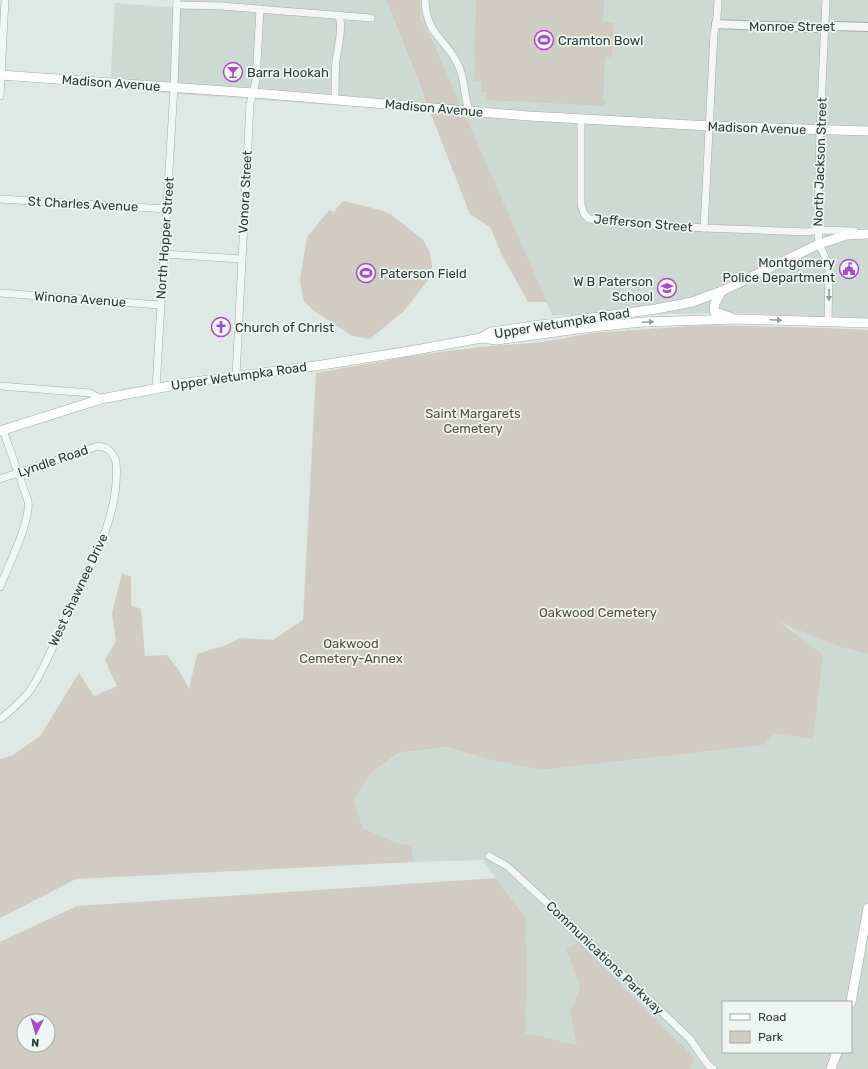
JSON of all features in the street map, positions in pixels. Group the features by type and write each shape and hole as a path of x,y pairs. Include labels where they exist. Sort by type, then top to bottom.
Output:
{"main road":[{"name":"Madison Avenue","path":"0,75 335,99 470,112 710,126 868,131"},
{"name":"Upper Wetumpka Road","path":"481,338 491,332 523,326 673,306 704,299 819,244 847,235 868,233"},
{"path":"722,291 715,304 715,312 737,319"},
{"path":"604,316 606,326"},
{"name":"Upper Wetumpka Road","path":"2,431 101,399 156,388 355,360 481,338 496,340 632,323 737,319 868,323"},
{"path":"851,1001 868,908"},
{"path":"831,1069 837,1053"}],"street":[{"path":"0,96 5,0"},
{"path":"425,0 426,13 435,35 454,57 460,69 463,78 465,101 470,112"},
{"path":"718,0 714,32 704,228 808,232 818,230 868,233"},
{"name":"North Jackson Street","path":"826,0 820,129 818,230 819,244 828,263 829,270 828,321"},
{"path":"177,3 371,18"},
{"name":"North Hopper Street","path":"156,388 174,87 177,3"},
{"name":"Vonora Street","path":"236,376 250,104 256,80 260,9"},
{"path":"335,99 336,60 341,26 339,15"},
{"name":"Monroe Street","path":"716,24 817,28 868,27"},
{"name":"Jefferson Street","path":"581,119 581,205 586,217 595,220 704,228"},
{"name":"St Charles Avenue","path":"0,199 166,209"},
{"path":"164,254 242,259"},
{"name":"Winona Avenue","path":"0,293 160,305"},
{"path":"0,386 90,393 101,399"},
{"path":"0,587 28,516 28,501 2,431"},
{"name":"Lyndle Road","path":"0,479 89,448 98,446 107,448"},
{"name":"West Shawnee Drive","path":"0,719 20,702 37,678 107,528 114,498 116,467 115,457 107,448"},
{"name":"Communications Parkway","path":"489,856 508,866 574,927 690,1039 708,1065 713,1069"}],"shaded area":[{"path":"180,0 386,0 429,112 110,89 115,3 179,8"},
{"path":"420,0 868,0 868,319 738,313 552,315 432,39 421,20"},
{"path":"778,620 840,647 868,654 868,1069 690,1069 694,1056 566,949 580,987 570,1013 578,1046 525,1033 527,975 525,917 483,860 414,862 411,846 394,842 363,828 354,800 370,774 400,753 446,747 495,761 542,770 764,745 775,734 812,739 795,632"}],"green space":[{"path":"386,0 420,0 421,20 432,39 547,302 528,302 501,253 490,227 470,214"},
{"name":"Cramton Bowl","path":"476,0 604,0 603,22 614,23 612,57 605,57 603,100 606,100 605,106 487,100 487,92 481,92 482,81 474,81"},
{"name":"Paterson Field","path":"343,201 380,210 392,215 423,240 430,252 432,267 428,280 404,311 370,339 352,336 314,311 303,300 300,279 307,237 329,210 334,212"},
{"path":"706,325 868,330 868,654 840,647 780,622 823,655 813,739 775,734 764,745 542,770 495,761 446,747 399,753 370,774 354,800 363,828 394,842 411,846 414,862 76,879 0,918 0,759 13,755 40,736 79,673 94,696 117,686 105,660 116,641 112,613 122,573 131,577 131,605 141,609 145,656 167,655 179,670 189,689 197,654 226,645 241,638 273,640 303,620 316,373 412,356 479,347 543,342 592,333"},
{"path":"496,878 525,917 527,975 525,1033 577,1045 570,1013 580,987 566,949 578,942 694,1057 690,1069 0,1069 0,942 77,906"}],"place":[{"name":"Cramton Bowl","path":"544,40"},
{"name":"Barra Hookah","path":"233,72"},
{"name":"Montgomery Police Department","path":"849,269"},
{"name":"Paterson Field","path":"366,273"},
{"name":"W B Paterson School","path":"667,288"},
{"name":"Church of Christ","path":"221,327"}],"park label":[{"name":"Saint Margarets Cemetery","path":"473,420"},
{"name":"Oakwood Cemetery","path":"598,612"},
{"name":"Oakwood Cemetery-Annex","path":"351,650"}]}
